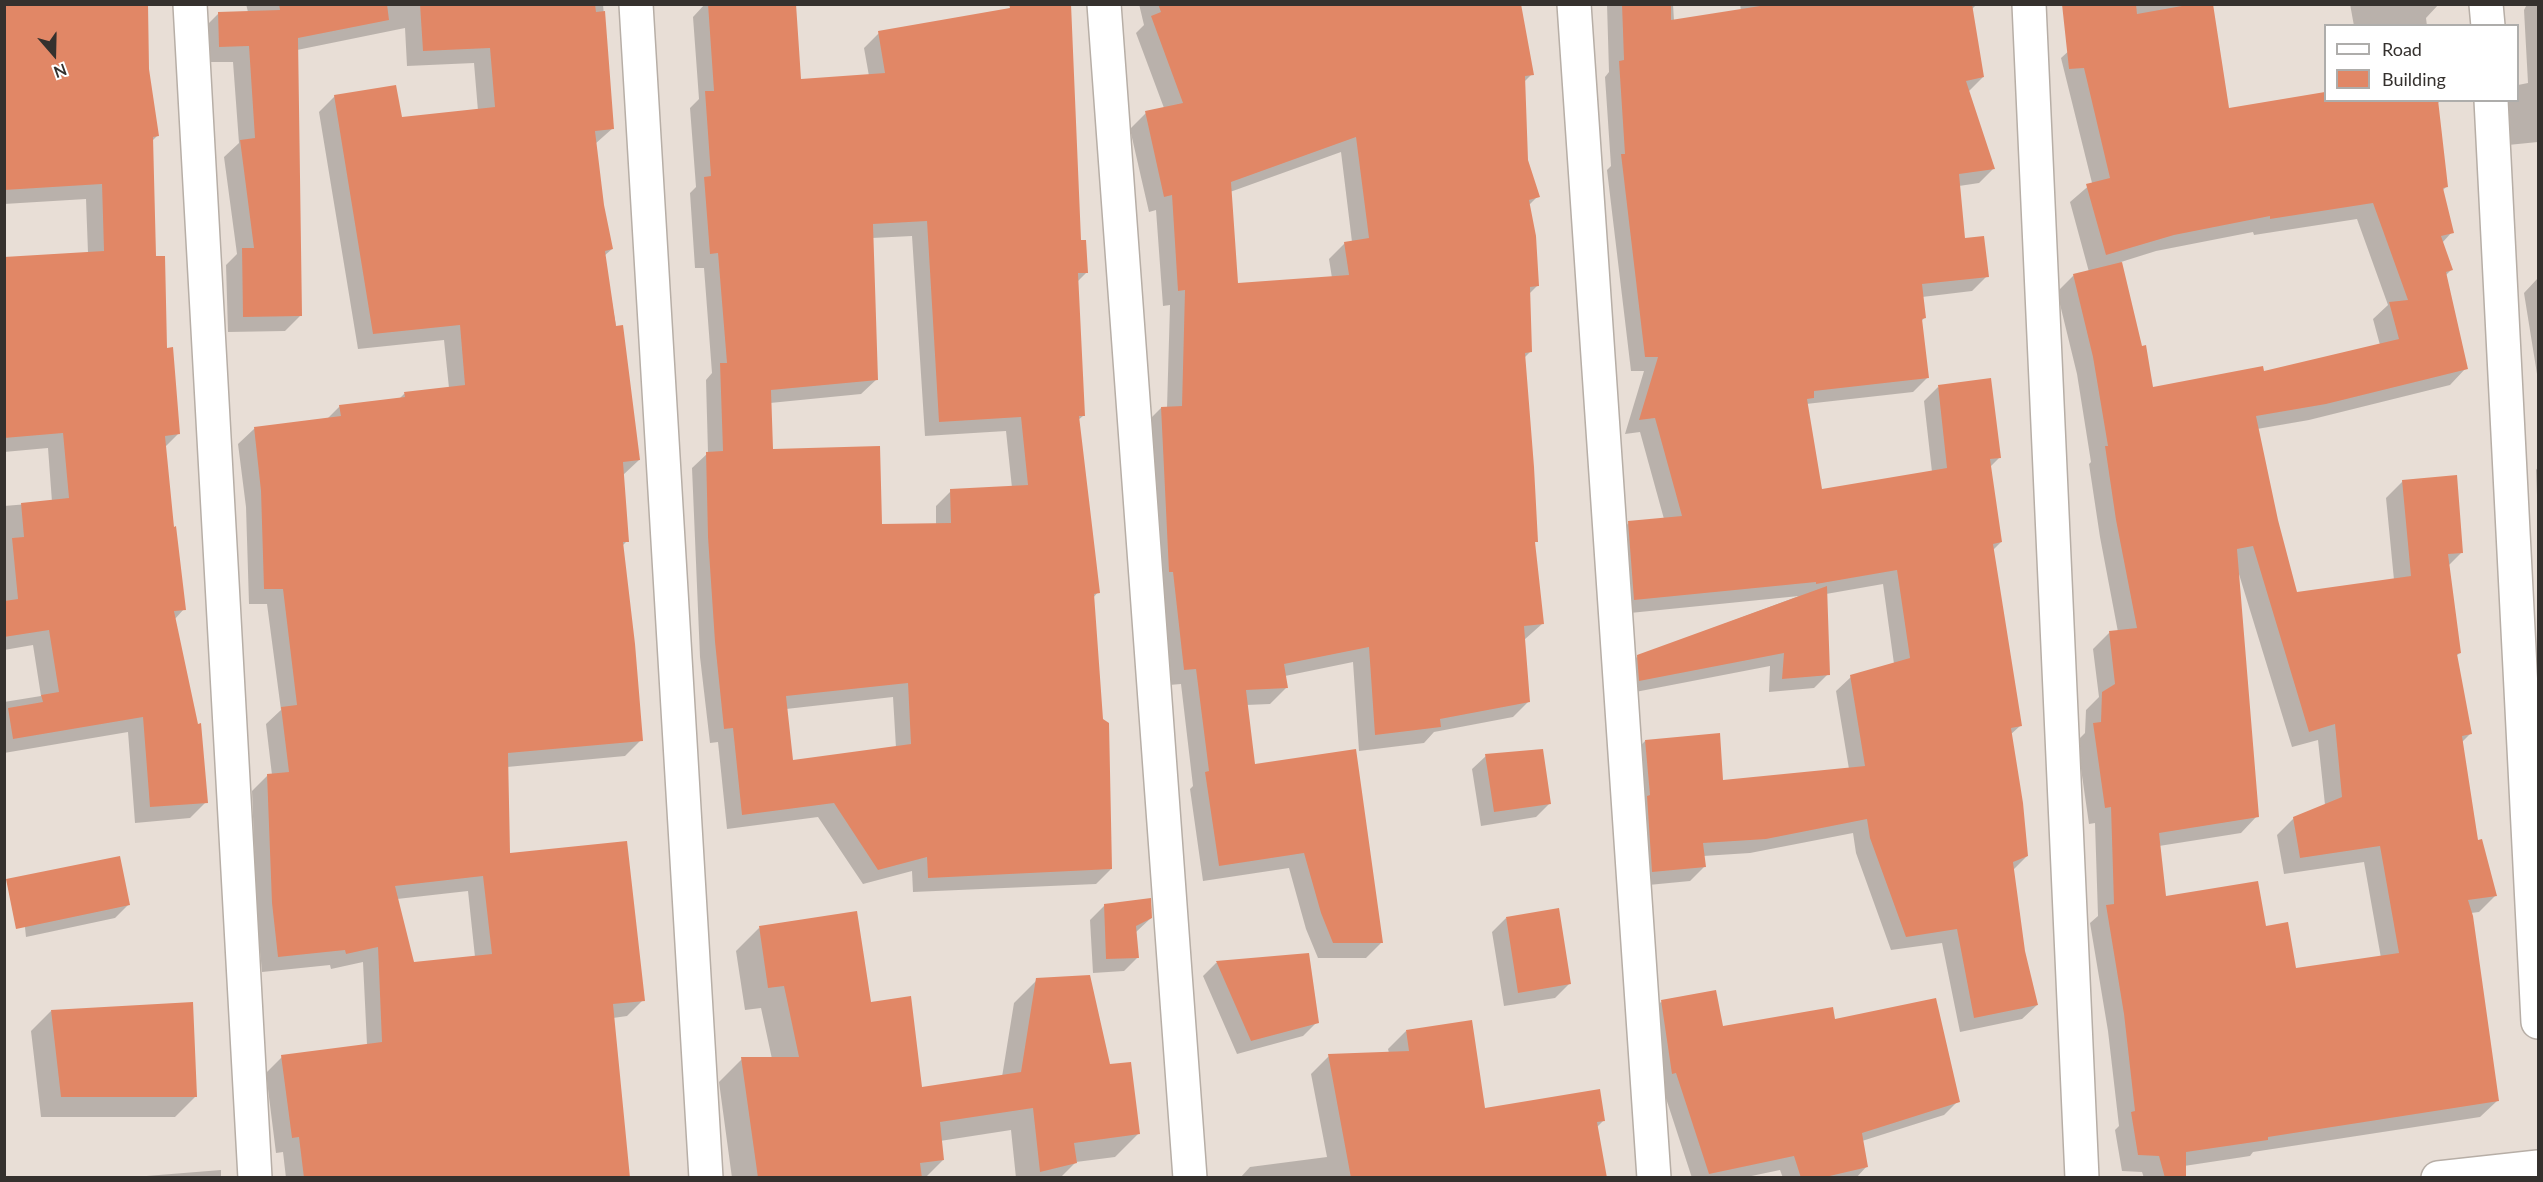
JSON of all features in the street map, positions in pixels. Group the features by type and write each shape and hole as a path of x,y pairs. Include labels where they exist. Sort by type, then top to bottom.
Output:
{"street":[{"path":"190,4 255,1178"},
{"path":"636,4 706,1178"},
{"path":"1104,4 1190,1178"},
{"path":"1574,4 1654,1178"},
{"path":"2029,4 2082,1178"},
{"path":"2486,4 2488,24"},
{"path":"2491,102 2538,1022"},
{"path":"2438,1178 2538,1167"}],"building":[{"path":"4,4 148,4 149,69 159,136 153,137 156,256 165,256 167,348 173,347 180,434 165,436 174,527 176,526 186,610 174,611 198,724 201,723 208,803 150,807 143,717 13,739 8,708 43,702 41,695 59,692 49,630 4,637 4,601 18,599 12,538 24,537 21,503 69,498 63,433 4,438 4,257 104,251 102,184 4,190"},
{"path":"279,4 387,4 389,20 298,38 302,316 243,317 242,248 254,248 240,140 255,138 249,46 219,47 218,12 280,10"},
{"path":"420,4 595,4 596,12 605,11 614,129 595,131 604,205 613,249 605,251 616,326 623,325 640,460 623,462 629,542 623,542 643,741 508,753 510,853 627,841 645,1001 613,1004 630,1178 304,1178 299,1137 292,1138 281,1055 382,1042 378,947 346,954 345,950 278,957 272,903 267,774 289,772 281,707 297,705 283,589 264,589 261,491 254,427 341,416 339,405 405,397 404,392 465,385 460,325 373,334 334,95 396,85 402,117 495,107 490,48 423,51","holes":["483,876 492,954 414,962 395,886"]},
{"path":"708,4 796,4 801,79 885,73 878,31 1010,8 1009,4 1071,4 1081,240 1086,240 1088,273 1078,273 1085,416 1079,416 1100,593 1094,594 1103,719 1109,723 1112,869 928,878 927,857 878,870 834,803 742,815 733,728 724,729 708,537 706,452 723,451 720,363 727,363 718,253 710,254 704,177 711,176 705,91 714,91","holes":["927,221 939,422 1021,417 1028,485 950,489 951,523 882,524 880,446 773,449 771,390 878,380 873,224","908,683 911,744 793,760 786,696"]},
{"path":"1158,4 1521,4 1534,75 1525,76 1528,160 1540,197 1529,200 1536,236 1539,286 1530,287 1532,352 1525,353 1538,542 1535,542 1544,624 1524,626 1530,702 1440,719 1441,727 1375,735 1369,647 1284,664 1288,688 1246,690 1255,764 1356,749 1383,943 1333,943 1321,913 1304,853 1219,866 1205,772 1209,771 1196,669 1184,670 1173,572 1169,572 1161,407 1182,406 1185,290 1178,291 1172,195 1164,197 1145,111 1183,103 1151,16 1161,12","holes":["1356,137 1369,238 1344,242 1349,275 1238,283 1231,182"]},
{"path":"1622,4 1671,4 1671,20 1773,4 1972,4 1984,77 1966,81 1995,169 1959,174 1965,238 1984,236 1989,277 1922,284 1926,318 1922,319 1929,378 1814,391 1814,398 1807,399 1822,489 1947,468 1938,385 1991,378 2001,458 1990,459 2002,542 1993,544 2022,726 2011,728 2023,803 2028,856 2013,862 2025,951 2038,1005 1974,1018 1957,929 1906,937 1870,838 1867,819 1766,839 1703,843 1706,867 1652,872 1647,796 1650,795 1645,740 1720,733 1723,780 1865,766 1850,675 1910,658 1897,570 1816,584 1816,582 1634,600 1628,521 1682,516 1655,418 1639,420 1658,357 1645,357 1621,154 1625,154 1619,61 1624,60"},
{"path":"2062,4 2136,4 2137,14 2193,4 2213,4 2229,108 2324,92 2324,102 2438,102 2448,187 2443,188 2454,233 2441,236 2453,270 2446,272 2468,369 2326,404 2256,416 2278,520 2297,592 2411,576 2402,480 2457,475 2463,553 2448,554 2461,653 2457,654 2472,734 2462,736 2478,840 2482,839 2497,896 2468,900 2473,916 2499,1101 2186,1152 2186,1178 2165,1178 2159,1156 2138,1155 2131,1112 2135,1111 2124,1014 2106,905 2114,904 2111,807 2105,808 2093,723 2101,722 2102,692 2115,684 2109,631 2137,628 2116,520 2105,446 2108,446 2093,357 2073,274 2122,262 2142,346 2146,345 2153,387 2263,366 2264,371 2399,339 2389,302 2408,300 2373,203 2270,219 2270,216 2174,235 2106,255 2086,184 2110,178 2084,68 2069,69","holes":["2253,546 2309,732 2335,724 2342,797 2293,817 2300,858 2380,846 2399,953 2296,968 2288,922 2266,926 2258,881 2166,896 2159,833 2259,817 2237,549"]},
{"path":"1827,586 1830,675 1782,679 1784,653 1639,681 1637,655"},
{"path":"1543,749 1551,804 1494,812 1485,754"},
{"path":"120,856 130,905 16,929 6,879"},
{"path":"1151,898 1152,918 1136,926 1139,958 1106,959 1104,904"},
{"path":"1559,908 1571,984 1518,993 1506,917"},
{"path":"857,911 871,1002 911,996 922,1087 1021,1072 1036,978 1090,975 1110,1064 1131,1062 1140,1134 1074,1143 1077,1163 1040,1172 1033,1108 940,1122 944,1160 920,1163 922,1178 758,1178 741,1057 799,1057 784,986 768,988 759,926"},
{"path":"1309,953 1319,1023 1251,1041 1216,961"},
{"path":"1716,990 1723,1026 1833,1007 1835,1019 1936,998 1960,1102 1862,1133 1868,1167 1821,1178 1801,1178 1794,1156 1709,1174 1676,1073 1672,1074 1661,1000"},
{"path":"193,1002 197,1097 61,1097 51,1010"},
{"path":"1472,1020 1485,1108 1600,1089 1605,1121 1597,1122 1607,1178 1351,1178 1328,1054 1409,1051 1406,1030"}]}
